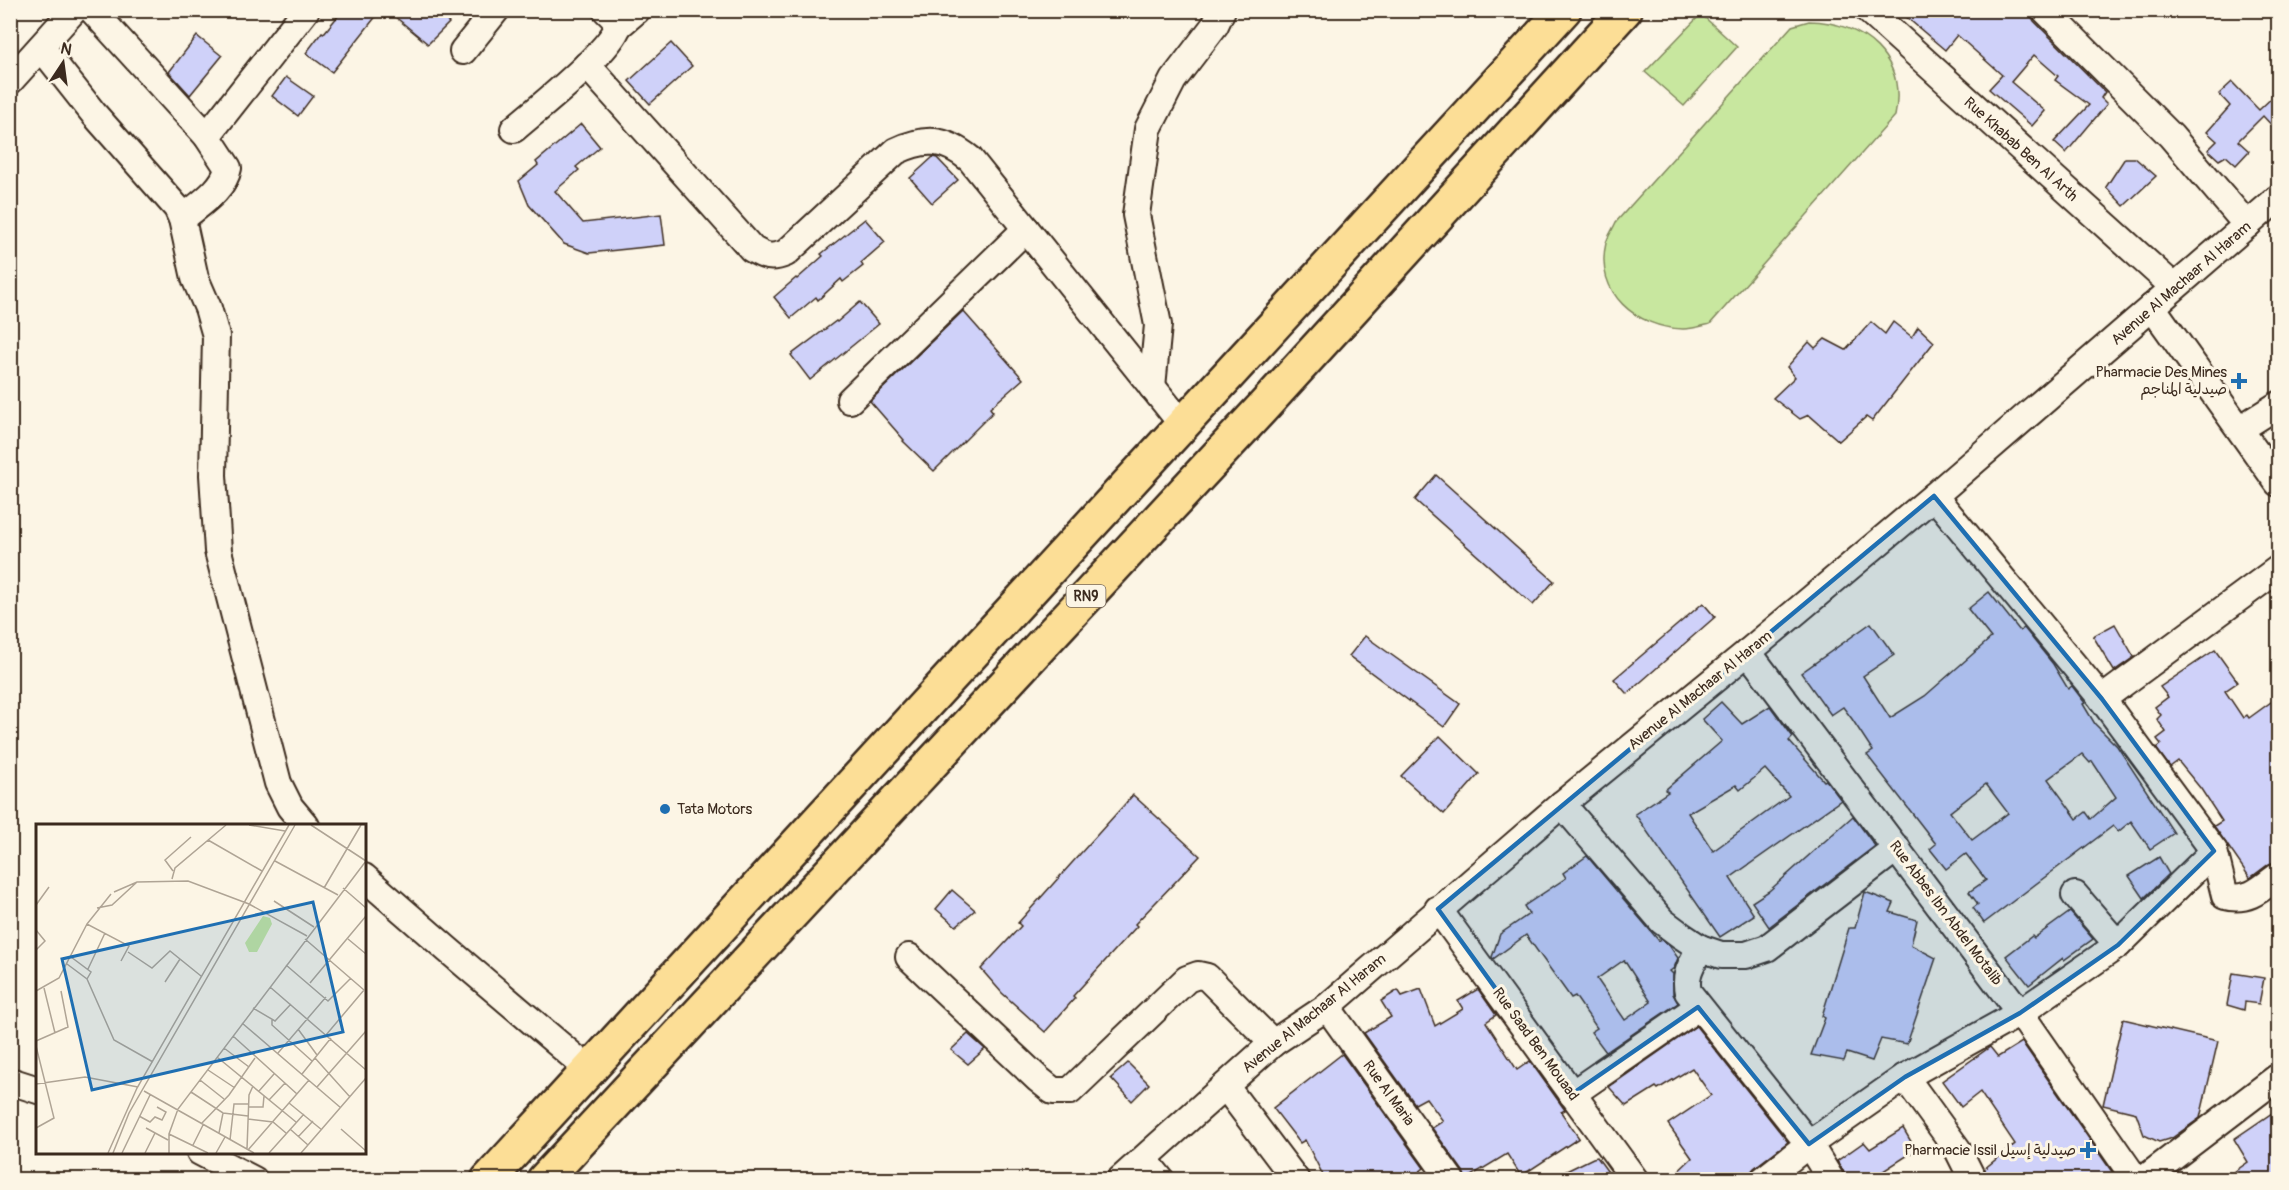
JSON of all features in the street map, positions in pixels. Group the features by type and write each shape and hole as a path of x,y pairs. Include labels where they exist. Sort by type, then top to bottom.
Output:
{"main road":[{"path":"488,1179 1564,10"},
{"name":"RN9","path":"544,1179 1263,406 1625,10"}],"street":[{"path":"10,81 74,10"},
{"path":"92,10 207,136 228,168 226,177 217,188 182,219"},
{"path":"207,136 306,10"},
{"path":"464,51 496,10"},
{"path":"1152,387 1158,325 1136,215 1148,129 1173,81 1215,25 1222,10"},
{"name":"Rue Khabab Ben Al Arth","path":"1868,10 2174,287"},
{"path":"2045,10 2171,136 2247,225"},
{"path":"514,129 587,65 616,35 621,16"},
{"path":"41,47 93,114 177,208 182,219 195,278 208,308 216,336 213,475 218,551 278,783 290,807 305,824"},
{"path":"587,65 752,249 764,257 775,258 786,253 896,151 911,144 926,141 956,147 970,159 1182,424"},
{"name":"Avenue Al Machaar Al Haram","path":"1120,1179 1273,1043 1327,1007 1562,804 1934,496 2278,198"},
{"path":"850,400 1026,229"},
{"path":"2152,307 2278,483"},
{"path":"2240,429 2278,405"},
{"path":"1934,496 2102,699 2214,851 2225,896 2244,898 2257,893 2278,876"},
{"path":"2102,699 2278,569"},
{"name":"Rue Abbes Ibn Abdel Motalib","path":"1748,652 2020,1013 2136,1179"},
{"path":"1562,804 1662,921 1700,948 1721,955 1746,955 1767,948 1897,848"},
{"path":"1762,1179 1905,1077 2020,1013 2118,945 2214,851"},
{"path":"366,879 588,1069"},
{"path":"2075,896 2118,945"},
{"name":"Rue Saad Ben Mouaad","path":"1438,909 1635,1179"},
{"path":"1700,948 1687,972 1688,992 1809,1144 1831,1179"},
{"path":"909,957 1053,1091 1070,1091 1187,979 1198,975 1207,977 1273,1043"},
{"name":"Rue Al Maria","path":"1327,1007 1451,1179"},
{"path":"1572,1094 1698,1007"},
{"path":"1905,1077 1958,1150 1973,1179"},
{"path":"2143,1179 2278,1077"},
{"path":"10,1081 36,1089"},
{"path":"1226,1087 1296,1179"},
{"path":"205,1154 259,1178"},
{"path":"1144,1159 1161,1179"}],"highlighted area":[{"path":"1934,496 2102,699 2214,851 2118,945 2020,1013 1905,1077 1809,1144 1698,1007 1572,1094 1438,909"}],"green space":[{"path":"1701,14 1737,47 1684,106 1645,72"},
{"path":"1809,21 1847,28 1864,36 1877,47 1888,61 1894,77 1897,95 1895,116 1710,324 1686,329 1666,327 1635,315 1613,292 1606,277 1604,261 1606,243 1616,222 1792,26"}],"building":[{"path":"343,10 381,10 332,72 306,53"},
{"path":"387,10 435,10 449,23 428,44"},
{"path":"1898,10 2028,10 2034,21 2105,92 2101,98 2107,104 2066,153 2054,142 2089,105 2055,80 2058,76 2034,55 2011,82 2045,111 2032,126 1989,89 2002,75 1957,35 1945,50"},
{"path":"197,36 222,56 190,95 169,72"},
{"path":"671,43 692,66 650,104 629,81"},
{"path":"286,77 313,96 298,116 272,96"},
{"path":"2232,82 2259,110 2278,92 2278,132 2263,116 2238,141 2249,151 2236,165 2226,156 2219,160 2208,150 2217,141 2207,132 2230,106 2219,94"},
{"path":"581,124 600,147 576,167 579,170 555,191 583,223 661,214 665,245 589,253 564,244 529,205 519,181 538,165 536,162"},
{"path":"933,157 937,158 958,180 932,203 910,178"},
{"path":"2125,158 2135,158 2156,176 2124,206 2106,187"},
{"path":"865,219 885,242 861,263 863,266 843,282 841,279 818,300 816,297 791,318 774,297 823,256 821,254"},
{"path":"860,302 879,324 810,380 791,355 837,322"},
{"path":"963,311 1023,379 990,408 993,412 934,471 903,441 870,401"},
{"path":"1871,322 1885,334 1893,322 1912,337 1918,327 1934,342 1872,421 1866,417 1839,441 1809,415 1800,419 1773,398 1795,377 1787,367 1809,342 1815,348 1825,339 1846,350"},
{"path":"1436,475 1554,581 1533,605 1415,500"},
{"path":"1989,592 2020,631 2024,628 2053,664 2068,689 2072,686 2085,703 2083,704 2095,724 2117,746 2174,833 2150,849 2131,821 2118,832 2113,826 1984,923 1973,908 1978,904 1969,892 1986,880 1966,854 1946,869 1930,849 1936,844 1867,755 1873,751 1852,719 1843,707 1831,715 1801,673 1871,623 1894,655 1863,676 1890,718 1925,696 1991,638 1968,609","holes":["2082,754 2090,763 2092,761 2116,797 2091,819 2086,812 2077,819 2048,779","1986,784 2008,813 1972,840 1950,812"]},
{"path":"1703,603 1715,617 1627,694 1614,679"},
{"path":"2115,624 2134,657 2114,671 2093,636"},
{"path":"1365,636 1460,704 1444,727 1349,656"},
{"path":"2215,650 2238,682 2225,691 2243,718 2247,715 2249,718 2278,697 2278,861 2269,864 2250,878 2214,826 2222,821 2201,789 2178,761 2170,767 2156,748 2161,744 2157,739 2166,732 2157,719 2161,715 2155,707 2168,697 2160,687"},
{"path":"1721,702 1742,724 1770,706 1793,737 1789,741 1824,781 1826,780 1841,800 1730,878 1754,915 1720,937 1635,814 1668,792 1665,790 1722,741 1702,719","holes":["1765,769 1789,796 1713,851 1688,813 1736,785 1740,790"]},
{"path":"1440,736 1479,774 1444,814 1401,776"},
{"path":"1133,795 1200,856 1135,924 1137,926 1073,996 1075,998 1045,1032 1002,993 981,969 1021,926 1018,923"},
{"path":"1853,816 1875,846 1769,927 1752,902 1769,891"},
{"path":"1587,856 1659,941 1661,939 1669,945 1678,958 1674,968 1670,971 1673,974 1673,994 1678,1003 1593,1061 1606,1052 1591,1032 1597,1028 1575,996 1571,998 1526,935 1493,959 1492,957 1500,934 1529,914 1524,906 1566,878 1563,873","holes":["1624,960 1651,1002 1625,1020 1597,979"]},
{"path":"2159,857 2169,874 2144,898 2129,876"},
{"path":"952,890 975,910 956,926 936,909"},
{"path":"1865,892 1894,903 1890,912 1917,920 1911,945 1936,958 1907,1044 1881,1039 1872,1061 1847,1053 1844,1061 1811,1055 1825,1018 1822,1016 1849,928 1855,928"},
{"path":"2070,912 2093,939 2064,960 2063,958 2029,985 2006,956"},
{"path":"2233,973 2264,978 2259,1004 2245,1002 2244,1010 2227,1005"},
{"path":"1421,989 1435,1026 1463,1009 1458,1001 1478,989 1496,1015 1486,1022 1517,1070 1530,1061 1565,1110 1561,1112 1579,1138 1521,1176 1507,1154 1466,1179 1463,1171 1432,1128 1443,1121 1426,1098 1415,1104 1364,1033 1391,1017 1381,1001 1398,990 1402,996"},
{"path":"2123,1019 2218,1041 2200,1118 2172,1138 2159,1142 2144,1135 2136,1113 2103,1105"},
{"path":"1696,1026 1788,1142 1754,1168 1745,1179 1670,1179 1692,1158 1668,1124 1711,1095 1692,1068 1626,1106 1609,1087"},
{"path":"968,1034 985,1049 968,1064 951,1050"},
{"path":"2022,1042 2117,1179 1988,1179 1984,1169 2015,1144 1980,1092 1961,1107 1942,1081 1990,1047 1998,1057"},
{"path":"1342,1054 1424,1168 1410,1179 1372,1179 1369,1175 1360,1179 1325,1179 1305,1140 1300,1143 1273,1108"},
{"path":"1128,1063 1149,1084 1132,1101 1111,1078"},
{"path":"2278,1109 2278,1179 2224,1179 2248,1162 2234,1139"},
{"path":"1903,1128 1916,1150 1871,1179 1848,1179 1837,1161 1864,1142 1870,1149"},
{"path":"1597,1157 1613,1179 1550,1179 1593,1158"}],"place":[{"name":"Pharmacie Des Mines صيدلية المناجم","path":"2239,381"},
{"name":"Tata Motors","path":"665,809"},
{"name":"Pharmacie Issil صيدلية إسيل","path":"2088,1150"}]}
